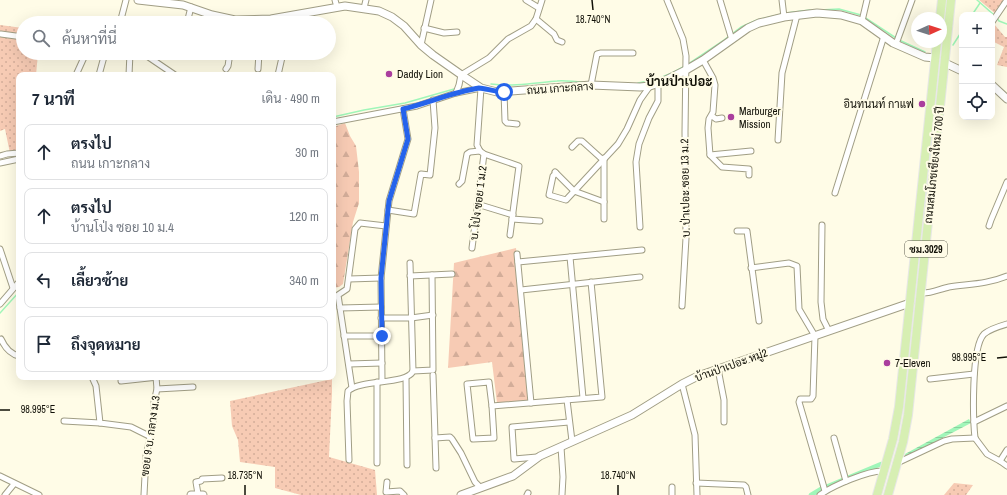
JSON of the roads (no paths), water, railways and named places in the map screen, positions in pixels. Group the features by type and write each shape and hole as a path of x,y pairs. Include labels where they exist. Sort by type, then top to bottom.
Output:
{"main road":[{"path":"941,12 942,0"},
{"name":"ถนนสมโภชเชียงใหม่ 700 ปี","path":"888,495 908,415 922,293 951,0"},
{"name":"ถนนสมโภชเชียงใหม่ 700 ปี","path":"877,495 893,439 899,407 936,48"}],"street":[{"path":"122,16 126,0"},
{"name":"ถนน เกาะกลาง","path":"138,0 172,3 191,7 216,16"},
{"path":"364,8 366,0"},
{"path":"421,45 431,0"},
{"path":"526,0 539,8"},
{"path":"456,93 461,75 493,56 508,39 531,26 536,20 542,0"},
{"name":"บ. ป่าเปอะ ซอย 13 ม.2","path":"667,0 683,39 686,67 686,238 682,306"},
{"path":"720,0 731,37"},
{"path":"782,0 784,14"},
{"path":"863,18 867,0"},
{"path":"896,44 912,0"},
{"path":"995,18 1007,0"},
{"name":"ถนน เกาะกลาง","path":"299,16 336,3 345,6 378,11 392,17 404,26 433,56 481,88 489,91 504,92 592,83 640,87 658,84 686,67 703,60 731,37 759,23 784,14 797,15 817,13 863,18 896,44 925,57 935,58"},
{"path":"189,16 191,7"},
{"path":"778,140 782,73 797,15"},
{"path":"536,20 554,34 557,40 562,42"},
{"path":"424,28 444,33 457,32"},
{"path":"1,34 16,36"},
{"path":"835,193 884,36"},
{"path":"592,83 597,54 601,52 633,53"},
{"path":"77,72 83,60"},
{"path":"100,72 103,60"},
{"path":"129,72 130,60"},
{"path":"153,60 171,72"},
{"path":"226,70 229,60"},
{"path":"258,69 259,60"},
{"path":"279,72 281,60"},
{"path":"703,60 713,78 714,85 712,116 709,120 708,128 710,155 722,167 749,169 749,175"},
{"path":"944,63 959,68"},
{"path":"640,227 636,162 638,144 658,101 658,84"},
{"path":"604,202 574,191 555,172 549,195 566,200 574,191 618,144 627,129 640,100 650,86"},
{"path":"336,121 403,109 456,93 481,88"},
{"name":"บ. โป่ง ซอย 1 ม.2","path":"472,248 482,153 477,146 481,88"},
{"path":"995,88 1007,98"},
{"path":"504,92 505,121 507,123 517,124"},
{"path":"388,210 414,214 421,174 430,175 435,128 433,100"},
{"path":"382,381 381,278 389,201 408,139 403,109"},
{"path":"712,116 716,119 722,118"},
{"path":"572,147 578,141 582,141 604,159"},
{"path":"710,155 751,151"},
{"path":"459,184 462,181 467,154 470,152 482,153 519,166 510,235"},
{"path":"0,156 16,153"},
{"path":"0,163 16,159"},
{"path":"604,159 604,218"},
{"path":"989,226 1007,182"},
{"path":"477,204 512,217 540,221"},
{"path":"352,388 338,295 347,289 355,228 360,223 386,226"},
{"path":"822,225 821,302 823,319 829,331"},
{"path":"737,231 747,231 759,321"},
{"path":"0,249 14,288"},
{"path":"518,262 642,250"},
{"path":"518,254 531,403"},
{"path":"570,257 583,398"},
{"path":"349,460 348,391 352,388 376,382 406,378 411,375 413,371 410,263"},
{"path":"751,268 789,263 797,266 799,309 815,336 813,396 811,399 801,398 799,400 825,491"},
{"path":"410,276 452,274"},
{"path":"413,371 433,370 432,275"},
{"path":"922,293 930,293 934,290 998,280 1007,276"},
{"path":"521,290 640,277"},
{"path":"349,279 381,278"},
{"path":"492,406 602,397 592,282"},
{"path":"0,304 16,286"},
{"name":"บ้านป่าเปอะ หมู่2","path":"461,495 513,476 538,457 632,415 682,384 698,376 910,303"},
{"path":"340,308 381,307"},
{"path":"381,318 411,318 432,315"},
{"path":"1007,324 989,331 982,337 974,374 975,438 987,454 1007,466"},
{"path":"344,336 382,336"},
{"path":"1,340 7,349 16,355"},
{"path":"349,364 382,363"},
{"path":"718,369 724,400 724,422"},
{"path":"930,379 974,374"},
{"path":"433,375 436,468"},
{"path":"406,378 407,465"},
{"path":"93,380 96,386 100,423"},
{"path":"121,381 130,380"},
{"name":"ฃอย 9 บ. กลาง ม.3","path":"144,495 146,456 151,437 157,380"},
{"path":"376,382 377,463"},
{"path":"489,382 492,406 494,438 473,439 467,384 489,382"},
{"path":"682,384 695,435 697,495"},
{"path":"157,389 193,387"},
{"path":"567,400 572,441"},
{"path":"974,422 1007,406"},
{"path":"64,421 100,423 131,427 151,437"},
{"path":"538,457 514,459 512,427 569,422"},
{"path":"435,438 450,437 452,439 461,453 475,482 481,488"},
{"path":"834,438 846,481"},
{"path":"897,463 944,441 952,439 975,438"},
{"path":"561,447 563,477 562,495"},
{"path":"1000,461 1007,450"},
{"path":"820,495 846,481 884,470"},
{"path":"0,476 39,495"},
{"path":"197,495 196,482 201,481 202,479 222,478"},
{"path":"387,482 386,492 400,491 404,495"},
{"path":"696,483 744,485 748,495"},
{"path":"6,495 14,484"},
{"path":"672,487 672,495"}],"waterway":[{"path":"977,0 991,12"},
{"path":"974,12 980,3"},
{"path":"820,10 839,9 861,15"},
{"path":"786,13 810,10"},
{"path":"688,64 741,27 757,20 782,14"},
{"path":"864,17 896,38"},
{"path":"997,18 999,21 1007,24"},
{"path":"953,45 959,36"},
{"path":"899,40 925,52"},
{"path":"638,83 662,77 685,66"},
{"path":"491,84 516,85 560,81 582,82"},
{"path":"336,116 405,103 454,89"},
{"path":"0,313 16,295"},
{"path":"811,495 821,489 881,464"}],"place":[{"name":"Daddy Lion","path":"389,74"},
{"name":"อินทนนท์ กาแฟ","path":"922,104"},
{"name":"Marburger Mission","path":"731,117"},
{"name":"7-Eleven","path":"887,363"}],"district":[{"name":"บ้านป่าเปอะ","path":"679,81"}]}
